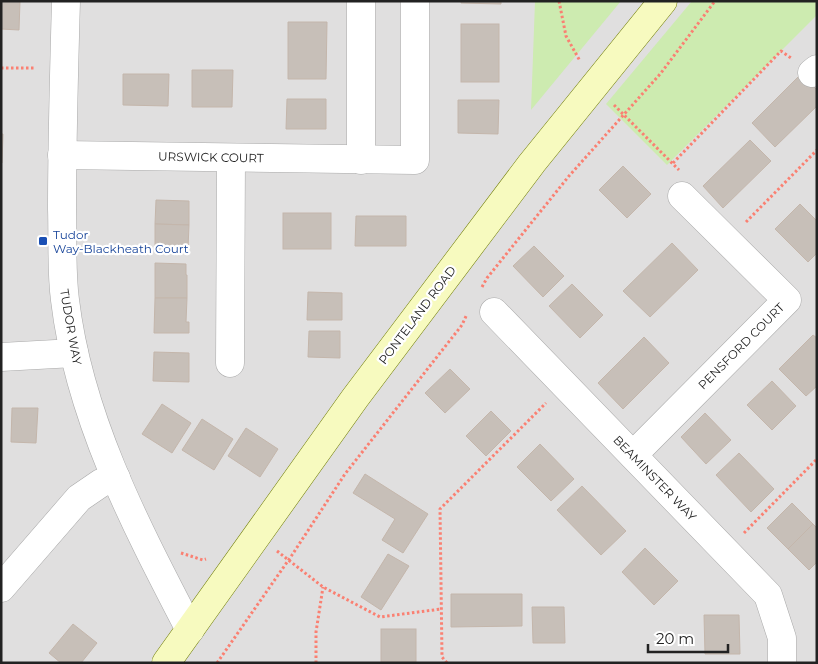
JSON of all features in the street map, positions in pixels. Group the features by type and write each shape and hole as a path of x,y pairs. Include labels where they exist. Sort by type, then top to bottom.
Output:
{"main road":[{"name":"PONTELAND ROAD","path":"166,663 355,398 532,163 663,1"}],"street":[{"name":"TUDOR WAY","path":"66,1 62,155 64,283 74,353 92,419 116,478 190,630"},
{"path":"360,160 361,1"},
{"name":"URSWICK COURT","path":"62,155 415,160 415,1"},
{"path":"230,363 231,158"},
{"name":"PENSFORD COURT","path":"632,455 787,300 682,196"},
{"name":"BEAMINSTER WAY","path":"481,305 564,384 768,595 782,638 782,663"},
{"path":"1,357 74,353"},
{"path":"1,588 78,498 101,484 116,478"}],"path":[{"path":"217,663 289,560 345,474 462,325 481,305 487,278 563,183 661,73 715,1"},
{"path":"672,163 781,50 814,71"},
{"path":"1,68 64,68"},
{"path":"728,241 817,150"},
{"path":"447,663 442,657 440,509 564,384"},
{"path":"726,551 817,459"},
{"path":"255,536 323,587 380,617 441,609"},
{"path":"175,551 202,560 210,556"},
{"path":"316,663 316,632 323,587"}],"shaded area":[{"path":"1,1 817,1 817,663 1,663"}],"green space":[{"path":"535,1 621,1 531,110"},
{"path":"692,1 817,1 817,15 667,165 606,104"}],"building":[{"path":"1,1 20,1 19,30 1,29"},
{"path":"461,1 501,1 501,4 461,3"},
{"path":"288,22 327,22 326,79 288,79"},
{"path":"461,24 499,24 499,82 461,82"},
{"path":"192,70 233,70 232,107 192,107"},
{"path":"123,74 169,74 168,106 123,105"},
{"path":"801,74 817,90 817,106 775,147 752,123"},
{"path":"287,99 326,99 326,129 286,129"},
{"path":"458,100 499,100 498,134 458,133"},
{"path":"1,134 3,134 2,163 1,162"},
{"path":"750,140 771,161 723,208 703,186"},
{"path":"623,166 651,194 627,218 599,190"},
{"path":"156,200 189,201 189,225 155,224"},
{"path":"800,204 817,221 817,253 808,262 775,229"},
{"path":"283,213 331,213 331,249 283,249"},
{"path":"356,216 406,216 406,246 355,246"},
{"path":"155,224 189,225 188,248 155,247"},
{"path":"672,243 698,270 650,317 623,291"},
{"path":"534,246 564,276 543,297 513,266"},
{"path":"155,263 186,264 187,298 155,298"},
{"path":"572,284 603,315 580,338 549,306"},
{"path":"308,292 342,293 342,320 307,320"},
{"path":"155,298 187,298 186,322 189,322 189,333 154,333"},
{"path":"309,331 340,331 340,358 308,357"},
{"path":"813,335 817,338 817,386 806,396 779,369"},
{"path":"644,337 669,363 623,409 598,383"},
{"path":"154,352 189,353 189,382 153,381"},
{"path":"450,369 470,389 445,413 425,393"},
{"path":"772,381 796,406 772,430 747,405"},
{"path":"162,404 191,423 172,453 142,434"},
{"path":"12,408 38,408 36,443 11,442"},
{"path":"491,411 511,431 486,456 466,436"},
{"path":"705,413 731,440 706,464 681,437"},
{"path":"202,419 233,439 214,470 182,450"},
{"path":"246,428 278,449 260,477 228,456"},
{"path":"540,444 574,479 551,501 517,467"},
{"path":"739,453 774,489 751,512 716,475"},
{"path":"365,474 428,514 403,553 382,540 395,519 353,493"},
{"path":"582,486 626,531 601,555 557,510"},
{"path":"792,503 813,524 788,549 767,528"},
{"path":"813,524 817,528 817,562 809,570 788,549"},
{"path":"645,548 678,581 654,605 622,572"},
{"path":"388,554 409,566 381,610 361,597"},
{"path":"451,594 522,594 522,626 451,627"},
{"path":"532,607 564,607 565,643 533,643"},
{"path":"704,615 739,615 740,654 705,654"},
{"path":"73,624 97,643 81,663 61,663 49,653"},
{"path":"381,629 416,629 416,662 381,662"}],"place":[{"name":"Tudor Way-Blackheath Court","path":"43,241"}]}
